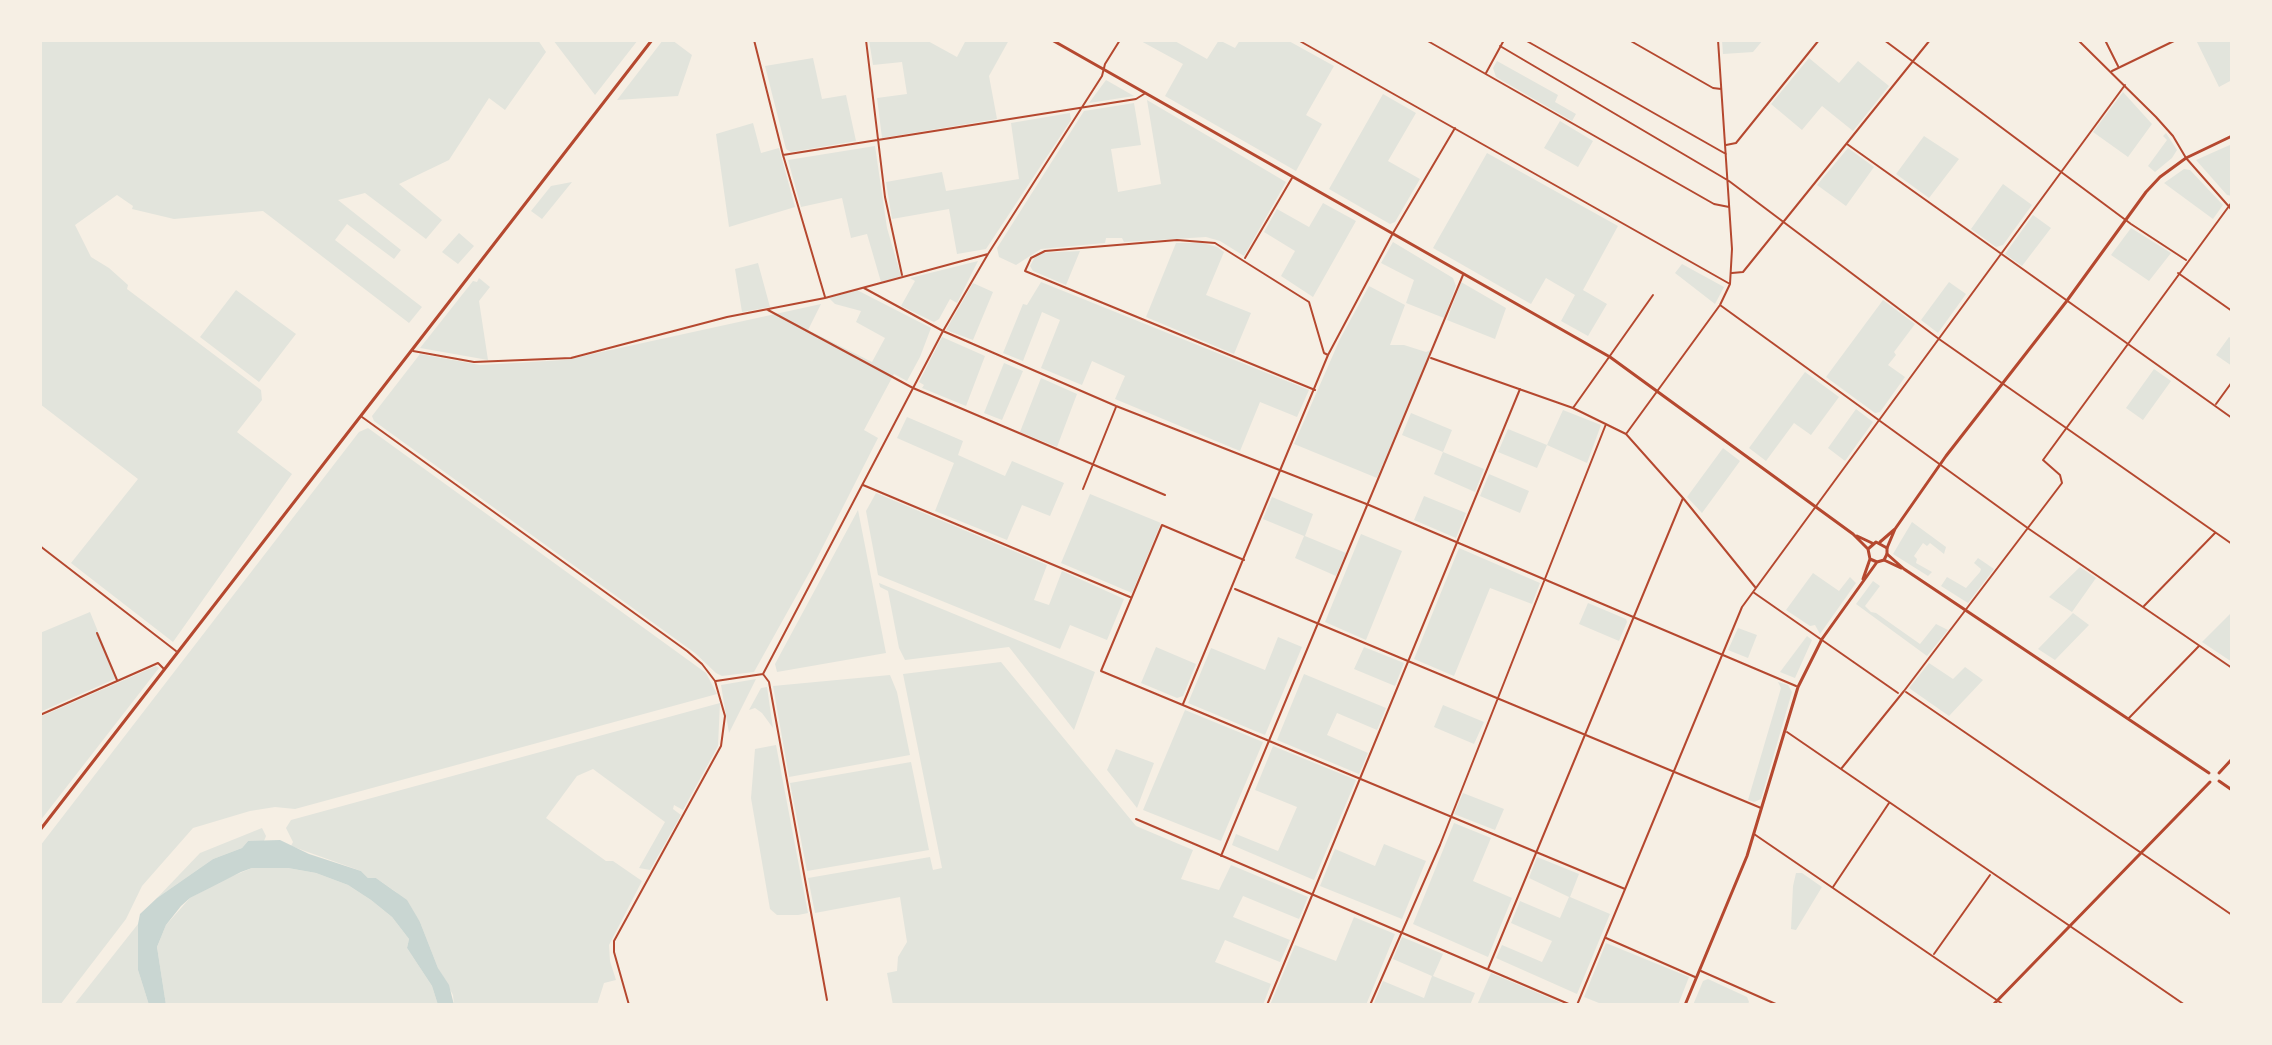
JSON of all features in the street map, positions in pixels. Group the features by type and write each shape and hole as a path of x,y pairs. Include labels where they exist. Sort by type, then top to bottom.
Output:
{"main road":[{"path":"40,830 652,40"},
{"path":"1052,40 1610,357 1658,389 1853,534 1868,549 1870,559 1862,581"},
{"path":"1884,560 1895,529 1940,465 2160,177 2186,158 2232,136"},
{"path":"1853,534 1873,543 1880,542 1895,529"},
{"path":"1880,542 1887,548"},
{"path":"1868,549 1873,543"},
{"path":"1887,554 1904,569 2209,773 2210,782"},
{"path":"1870,559 1877,562"},
{"path":"1685,1005 1754,834 1798,687 1822,639 1877,562 1884,560 1904,569"},
{"path":"2219,781 2219,773 2232,759"},
{"path":"2209,773 2219,773"},
{"path":"2210,782 2219,781"},
{"path":"2219,781 2232,790"},
{"path":"1993,1005 2210,782"}],"street":[{"path":"754,40 783,155 825,298"},
{"path":"866,40 887,208 903,277"},
{"path":"763,674 943,331 988,254 1082,108 1120,40"},
{"path":"1298,40 1730,284"},
{"path":"1426,40 1714,204 1730,207"},
{"path":"1485,74 1504,40"},
{"path":"1525,40 1727,155"},
{"path":"1629,40 1713,88 1722,89"},
{"path":"1626,434 1720,305 1730,284 1729,181 1718,40"},
{"path":"1726,145 1736,143 1819,40"},
{"path":"1884,40 2187,261"},
{"path":"1732,273 1743,272 1930,40"},
{"path":"2078,40 2173,136 2186,158 2232,210"},
{"path":"2105,40 2118,67"},
{"path":"2111,72 2176,40"},
{"path":"1500,46 1729,181 1939,339 2232,544"},
{"path":"1577,1005 1734,623 1877,420 2125,85"},
{"path":"783,155 1136,99 1145,93"},
{"path":"1183,705 1328,355 1393,233 1455,128"},
{"path":"1847,144 2232,418"},
{"path":"1244,259 1292,178"},
{"path":"1841,769 2062,483 2060,475 2043,460 2232,202"},
{"path":"1315,390 1025,271 1031,258 1045,251 1177,240 1215,243 1309,302 1324,353 1328,355"},
{"path":"412,350 474,362 571,358 766,309 825,298 988,254"},
{"path":"2178,273 2232,311"},
{"path":"1221,856 1463,274"},
{"path":"864,288 943,331 1116,406 1278,472 1369,505 1798,687"},
{"path":"1573,408 1653,295"},
{"path":"1720,305 2029,529 2232,668"},
{"path":"766,309 913,388 1165,495"},
{"path":"1430,358 1573,408 1626,434 1683,498 1755,590 1899,694"},
{"path":"2215,406 2232,382"},
{"path":"1267,1005 1520,389"},
{"path":"1083,489 1116,406"},
{"path":"361,416 687,651 715,681 725,716 721,746 614,941 614,952 629,1005"},
{"path":"1370,1005 1450,817 1606,424"},
{"path":"863,485 1131,597"},
{"path":"1488,969 1683,498"},
{"path":"1244,560 1162,525 1101,671 1626,889"},
{"path":"2144,607 2215,532"},
{"path":"40,546 177,652"},
{"path":"40,554 47,552"},
{"path":"1233,588 1762,808"},
{"path":"97,633 117,681"},
{"path":"2128,719 2200,645"},
{"path":"40,715 158,663 164,669"},
{"path":"715,681 763,674"},
{"path":"763,674 769,682 781,741 827,1000"},
{"path":"1904,691 2232,915"},
{"path":"1785,731 2185,1005"},
{"path":"1833,888 1889,802"},
{"path":"1136,819 1571,1005"},
{"path":"1754,834 2004,1005"},
{"path":"1933,955 1991,873"},
{"path":"1605,938 1696,978"},
{"path":"1700,970 1778,1005"}],"shaded area":[{"path":"40,40 538,40 546,52 505,110 489,98 449,160 399,184 442,220 426,239 365,193 338,200 401,250 394,259 347,224 335,240 422,307 409,323 263,211 174,219 132,209 133,206 117,195 75,225 91,257 109,268 128,285 127,289 261,390 262,400 237,432 292,474 173,642 71,563 138,479 40,404"},
{"path":"553,40 638,40 595,95"},
{"path":"663,40 672,40 692,55 678,96 617,100"},
{"path":"869,40 926,40 957,57 966,40 1009,40 989,76 997,119 882,138 877,98 907,94 902,62 873,65"},
{"path":"1139,40 1173,40 1207,59 1219,40 1235,48 1240,40 1287,40 1334,66 1306,115 1322,124 1296,171 1165,96 1183,64"},
{"path":"1722,40 1763,40 1753,52 1723,54"},
{"path":"2196,40 2232,40 2232,80 2219,87"},
{"path":"813,58 822,99 846,95 856,141 791,152 786,149 765,66"},
{"path":"1809,58 1839,83 1858,61 1889,86 1853,131 1822,106 1802,130 1771,104"},
{"path":"1497,61 1558,95 1555,102 1576,114 1572,121 1496,77 1493,68"},
{"path":"1106,80 1134,96 1089,103"},
{"path":"2123,92 2152,124 2128,157 2093,132"},
{"path":"1383,94 1416,113 1388,161 1420,179 1395,222 1390,224 1329,189"},
{"path":"1147,100 1286,182 1244,256 1220,241 1206,237 1124,242 1122,238 1106,238 1105,243 1041,249 1016,265 999,257 997,248 1084,111 1134,103 1141,145 1111,149 1118,192 1161,184"},
{"path":"1070,113 1071,120 986,249 957,254 949,209 892,219 886,182 942,172 946,191 1019,179 1011,123"},
{"path":"1560,121 1593,141 1578,167 1544,148"},
{"path":"753,123 761,153 779,148 795,207 729,227 716,134"},
{"path":"2166,133 2177,150 2155,172 2148,166 2167,140 2163,136"},
{"path":"1924,136 1959,159 1929,198 1896,174"},
{"path":"2232,144 2232,196 2227,195 2196,160"},
{"path":"875,146 887,228 901,276 881,282 867,234 851,238 842,198 801,207 788,160"},
{"path":"1848,148 1874,167 1846,206 1817,185"},
{"path":"1487,153 1618,226 1583,290 1607,304 1588,336 1561,321 1575,295 1546,278 1531,304 1433,248"},
{"path":"2184,169 2190,170 2223,205 2213,219 2164,183"},
{"path":"572,182 542,219 531,211 551,186"},
{"path":"2003,184 2032,205 2003,245 1996,247 1971,229"},
{"path":"1323,203 1356,221 1313,297 1281,276 1295,251 1264,232 1277,209 1309,227"},
{"path":"2033,215 2051,228 2022,266 2005,254"},
{"path":"2131,228 2171,253 2149,281 2111,255"},
{"path":"459,233 474,246 458,264 442,252"},
{"path":"1393,242 1453,278 1456,286 1444,318 1406,303 1414,280 1381,263"},
{"path":"1176,243 1202,243 1224,252 1206,295 1251,313 1234,354 1146,317"},
{"path":"1080,251 1066,285 1033,271 1030,266 1037,253"},
{"path":"978,261 957,303 950,299 934,322 901,306 915,281 910,278"},
{"path":"758,263 770,307 742,312 735,269"},
{"path":"1682,264 1724,287 1715,304 1675,273"},
{"path":"479,278 490,287 479,301 488,360 420,348 473,281 477,282"},
{"path":"1041,282 1309,390 1297,417 1260,402 1240,451 1115,399 1125,376 1092,361 1082,385 1041,368 1060,320 1042,312 1023,361 1003,353 1023,304 1027,305"},
{"path":"1461,282 1506,308 1495,339 1447,320"},
{"path":"1949,282 1966,294 1938,333 1921,320"},
{"path":"973,283 993,292 973,340 946,330"},
{"path":"1369,286 1405,305 1390,345 1404,345 1426,352 1431,350 1377,478 1294,444 1340,339"},
{"path":"236,290 296,334 259,382 200,337"},
{"path":"857,290 931,328 907,381 894,374 864,430 878,438 813,566 754,672 722,676 716,673 695,653 374,421 372,416 420,354 480,365 565,360 821,304 808,330 872,362 885,338 856,322 861,311 835,304 829,298"},
{"path":"1883,300 1915,324 1888,365 1905,377 1880,412 1875,413 1826,377"},
{"path":"942,337 985,356 966,406 922,388 924,385 919,382"},
{"path":"2229,337 2232,339 2232,366 2216,355"},
{"path":"1004,363 1023,371 1002,420 984,413"},
{"path":"2154,369 2171,381 2143,420 2126,408"},
{"path":"1805,372 1839,397 1811,435 1794,423 1766,461 1749,448"},
{"path":"1041,378 1077,394 1057,447 1020,432"},
{"path":"1856,409 1873,422 1845,461 1828,448"},
{"path":"1563,410 1601,425 1587,463 1547,445"},
{"path":"1411,413 1452,430 1443,452 1402,435"},
{"path":"907,417 963,441 958,455 1005,476 1012,461 1064,483 1050,516 1022,505 1007,540 935,511 954,463 897,438"},
{"path":"368,428 706,673 717,694 295,809 275,807 250,811 193,828 142,886 126,919 60,1005 40,1005 40,846 359,432"},
{"path":"1508,429 1547,445 1537,468 1498,452"},
{"path":"1723,448 1740,461 1702,513 1687,497"},
{"path":"1443,452 1484,469 1475,492 1434,474"},
{"path":"1489,474 1529,491 1520,513 1480,496"},
{"path":"876,493 1047,565 1034,600 1049,605 1062,571 1124,599 1107,640 1070,625 1060,649 878,575 866,511"},
{"path":"1090,494 1161,523 1132,593 1061,563"},
{"path":"1424,496 1466,513 1456,538 1414,520"},
{"path":"1272,497 1313,514 1305,536 1346,553 1336,576 1295,558 1304,536 1263,519"},
{"path":"858,510 886,653 777,672 775,664"},
{"path":"1912,522 1946,547 1944,554 1930,543 1927,546 1923,543 1914,556 1916,563 1932,572 1928,576 1893,554"},
{"path":"1361,534 1402,551 1366,640 1325,622"},
{"path":"1459,548 1540,583 1532,604 1490,588 1454,676 1414,659"},
{"path":"1978,558 1994,569 1968,603 1941,586 1947,577 1966,588 1980,572 1981,569 1974,563"},
{"path":"2080,567 2096,578 2072,612 2049,597"},
{"path":"1813,573 1839,591 1850,577 1856,583 1820,634 1815,625 1810,626 1786,610"},
{"path":"1873,581 1880,586 1865,606 1871,612 1920,644 1936,624 1948,630 1927,656 1856,604"},
{"path":"879,583 1095,672 1074,730 1009,647 905,660 899,648 888,591"},
{"path":"1588,603 1626,619 1619,641 1579,624"},
{"path":"90,612 117,678 40,712 40,633"},
{"path":"2232,612 2232,662 2202,642"},
{"path":"2073,613 2089,625 2055,660 2038,649"},
{"path":"1738,628 1757,635 1748,658 1728,650"},
{"path":"1807,636 1812,640 1795,678 1780,672"},
{"path":"1278,637 1302,647 1265,735 1188,703 1211,648 1265,670"},
{"path":"1156,647 1196,664 1183,696 1177,698 1141,683"},
{"path":"1364,647 1404,663 1395,686 1354,669"},
{"path":"1001,662 1136,826 1193,850 1181,879 1219,890 1231,865 1308,897 1299,919 1243,896 1233,917 1290,940 1280,962 1225,940 1215,962 1271,984 1263,1005 893,1005 887,973 897,971 898,957 907,942 900,897 815,913 808,878 930,857 933,870 942,868 903,674"},
{"path":"1929,663 1953,679 1965,667 1983,680 1949,716 1909,688"},
{"path":"156,666 159,668 40,821 40,717"},
{"path":"1304,674 1386,708 1377,730 1337,713 1327,735 1368,753 1359,774 1277,740"},
{"path":"890,675 897,692 910,755 789,777 773,686"},
{"path":"756,679 729,733 721,685"},
{"path":"1778,682 1788,685 1792,692 1761,799 1754,802 1748,800 1781,688"},
{"path":"767,687 773,728 762,713 755,708 749,710 761,688"},
{"path":"720,703 718,746 683,810 674,805 673,809 681,815 650,870 639,868 665,822 593,769 577,776 546,818 606,861 613,861 642,881 609,945 616,980 604,983 597,1005 454,1005 453,995 438,968 420,922 396,892 376,878 368,878 361,871 291,846 293,842 286,828 291,820"},
{"path":"1443,705 1484,722 1474,744 1434,727"},
{"path":"1185,710 1263,742 1221,841 1143,810"},
{"path":"776,745 808,913 798,915 777,915 770,909 751,798 755,749"},
{"path":"1273,746 1356,780 1314,880 1232,845 1236,834 1278,851 1297,807 1255,790"},
{"path":"1116,749 1154,763 1137,808 1107,770"},
{"path":"911,762 929,850 807,871 790,783"},
{"path":"1463,793 1504,809 1495,830 1454,814"},
{"path":"1454,823 1491,838 1473,881 1512,898 1488,957 1413,924"},
{"path":"262,828 266,836 264,841 248,841 242,848 213,859 157,898 200,853"},
{"path":"280,840 309,854 361,871 368,878 376,878 407,900 449,985 454,1005 438,1005 432,986 407,948 409,939 392,917 371,900 348,885 316,873 288,868 252,868 190,898 166,925 157,947 166,1005 149,1005 138,970 140,914 157,898 213,859 242,848 248,841"},
{"path":"1384,844 1426,861 1402,919 1320,886 1335,849 1375,866"},
{"path":"1537,857 1579,874 1570,897 1610,914 1577,994 1496,958 1502,945 1542,962 1552,941 1511,923 1520,901 1560,918 1569,897 1529,878"},
{"path":"252,868 288,868 316,873 348,885 371,900 392,917 409,939 407,948 432,986 438,1005 166,1005 157,947 166,925 190,898"},
{"path":"1796,873 1802,873 1822,887 1796,930 1791,929"},
{"path":"1354,917 1395,934 1366,1005 1270,1005 1295,945 1336,961"},
{"path":"138,924 138,970 149,1005 74,1005"},
{"path":"1402,937 1443,954 1433,976 1475,993 1470,1005 1374,1003 1383,981 1424,998 1432,976 1393,959"},
{"path":"1606,943 1689,977 1678,1005 1604,1005 1584,997"},
{"path":"1491,973 1566,1005 1477,1005"},
{"path":"1708,979 1747,997 1749,1002 1747,1005 1693,1005 1703,981"}]}
